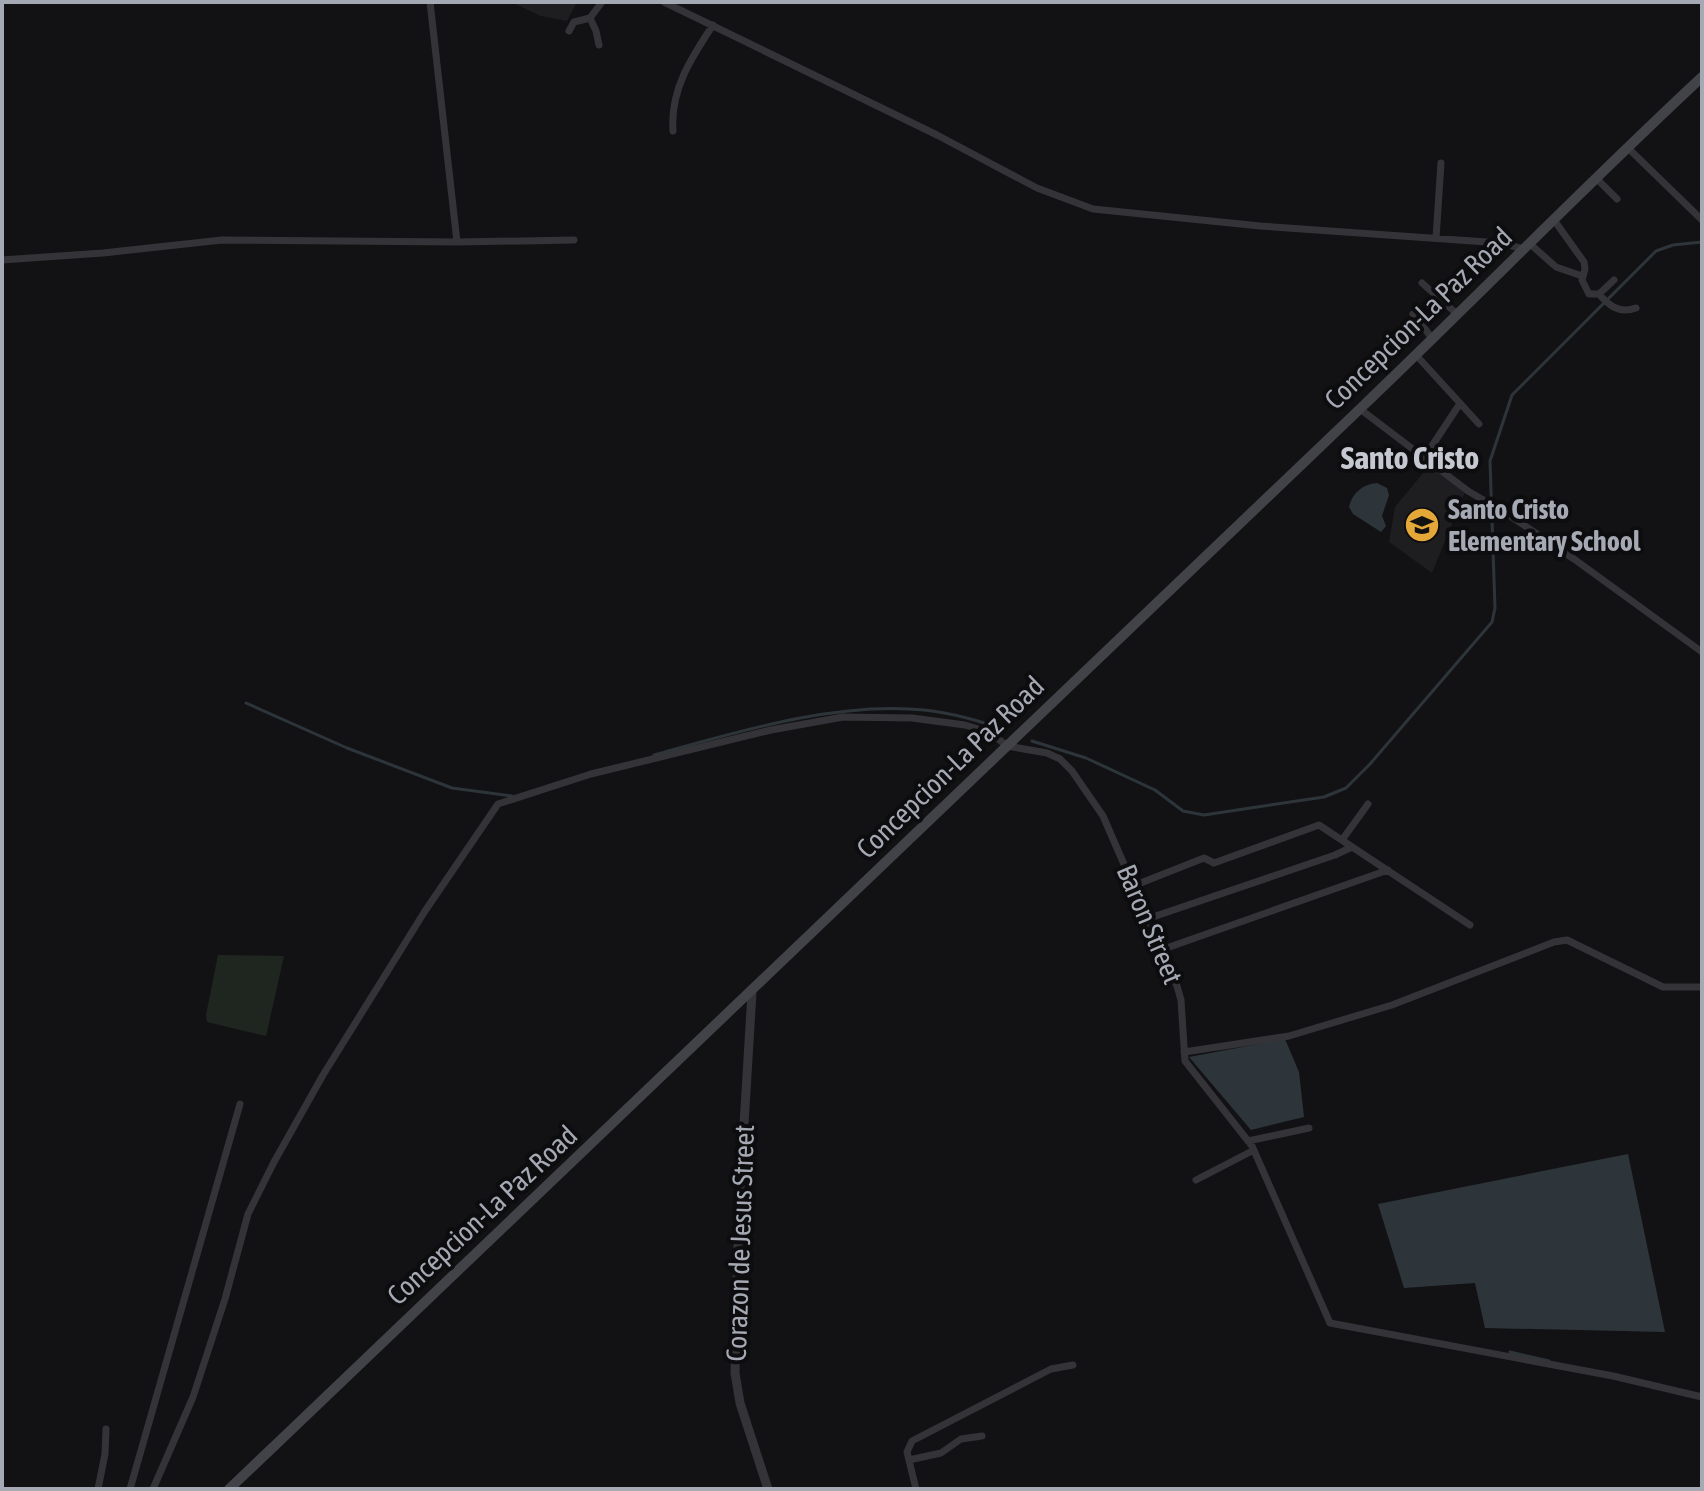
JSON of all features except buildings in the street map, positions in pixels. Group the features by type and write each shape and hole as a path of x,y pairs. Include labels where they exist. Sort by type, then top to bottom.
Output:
{"main road":[{"name":"Concepcion-La Paz Road","path":"229,1489 752,993 1702,77"}],"street":[{"path":"430,2 457,242"},
{"path":"569,31 574,22 590,18 602,2"},
{"path":"664,2 1037,188 1077,204 1112,212 1260,226 1526,246 1556,267 1582,276"},
{"path":"590,18 599,45"},
{"path":"673,131 676,91 713,25"},
{"path":"1628,148 1702,220"},
{"path":"1436,238 1441,163"},
{"path":"1597,179 1617,199"},
{"path":"1554,220 1584,262 1582,276 1589,294 1603,299 1619,311 1636,308"},
{"path":"2,260 222,240 574,240"},
{"path":"1603,299 1614,280"},
{"path":"1422,283 1457,314"},
{"path":"1413,314 1432,338"},
{"path":"1416,355 1479,424"},
{"path":"1424,458 1459,405"},
{"path":"1360,409 1424,458 1574,559 1702,652"},
{"name":"Baron Street","path":"153,1489 193,1397 225,1299 248,1214 274,1162 323,1075 409,936 498,804 591,774 771,730 843,717 912,718 965,725 991,733 1007,746 1047,753 1060,759 1072,771 1103,816 1180,993 1184,1052 1189,1068 1254,1150 1330,1323 1613,1376 1702,1397"},
{"path":"1342,840 1368,804"},
{"path":"1133,886 1204,858 1214,863 1319,825 1470,925"},
{"path":"1147,919 1352,847"},
{"path":"1161,950 1388,870"},
{"path":"1184,1052 1289,1036 1392,1005 1554,942 1567,940 1663,987 1702,987"},
{"name":"Corazon de Jesus Street","path":"752,993 739,1206 735,1373 740,1403 768,1489"},
{"path":"130,1489 240,1104"},
{"path":"1248,1141 1309,1128"},
{"path":"1196,1180 1254,1150"},
{"path":"916,1489 907,1448 914,1439 1051,1369 1073,1365"},
{"path":"98,1489 106,1429"},
{"path":"909,1460 941,1453 961,1439 982,1436"}],"shaded area":[{"path":"511,2 577,2 567,21 541,16"},
{"name":"Santo Cristo Elementary School","path":"1429,466 1465,492 1432,573 1389,542 1395,507"},
{"path":"1377,483 1387,488 1389,495 1382,516 1386,526 1381,532 1353,514 1349,507 1359,490"},
{"path":"218,955 284,956 266,1036 207,1022"},
{"path":"1285,1039 1299,1072 1304,1117 1251,1130 1189,1057"},
{"path":"1628,1154 1665,1332 1485,1328 1475,1283 1404,1288 1378,1204"}],"waterway":[{"path":"1032,741 1086,758 1155,790 1183,811 1204,815 1324,797 1346,788 1492,622 1495,608 1490,461 1512,395 1656,251 1673,245 1702,242"},
{"path":"246,703 347,748 452,788 512,796"},
{"path":"654,755 788,720 857,710 891,708 935,711 1006,730"},
{"path":"1510,1352 1549,1361"}],"place":[{"name":"Santo Cristo Elementary School","path":"1422,525"}],"district":[{"name":"Santo Cristo","path":"1410,457"}]}
